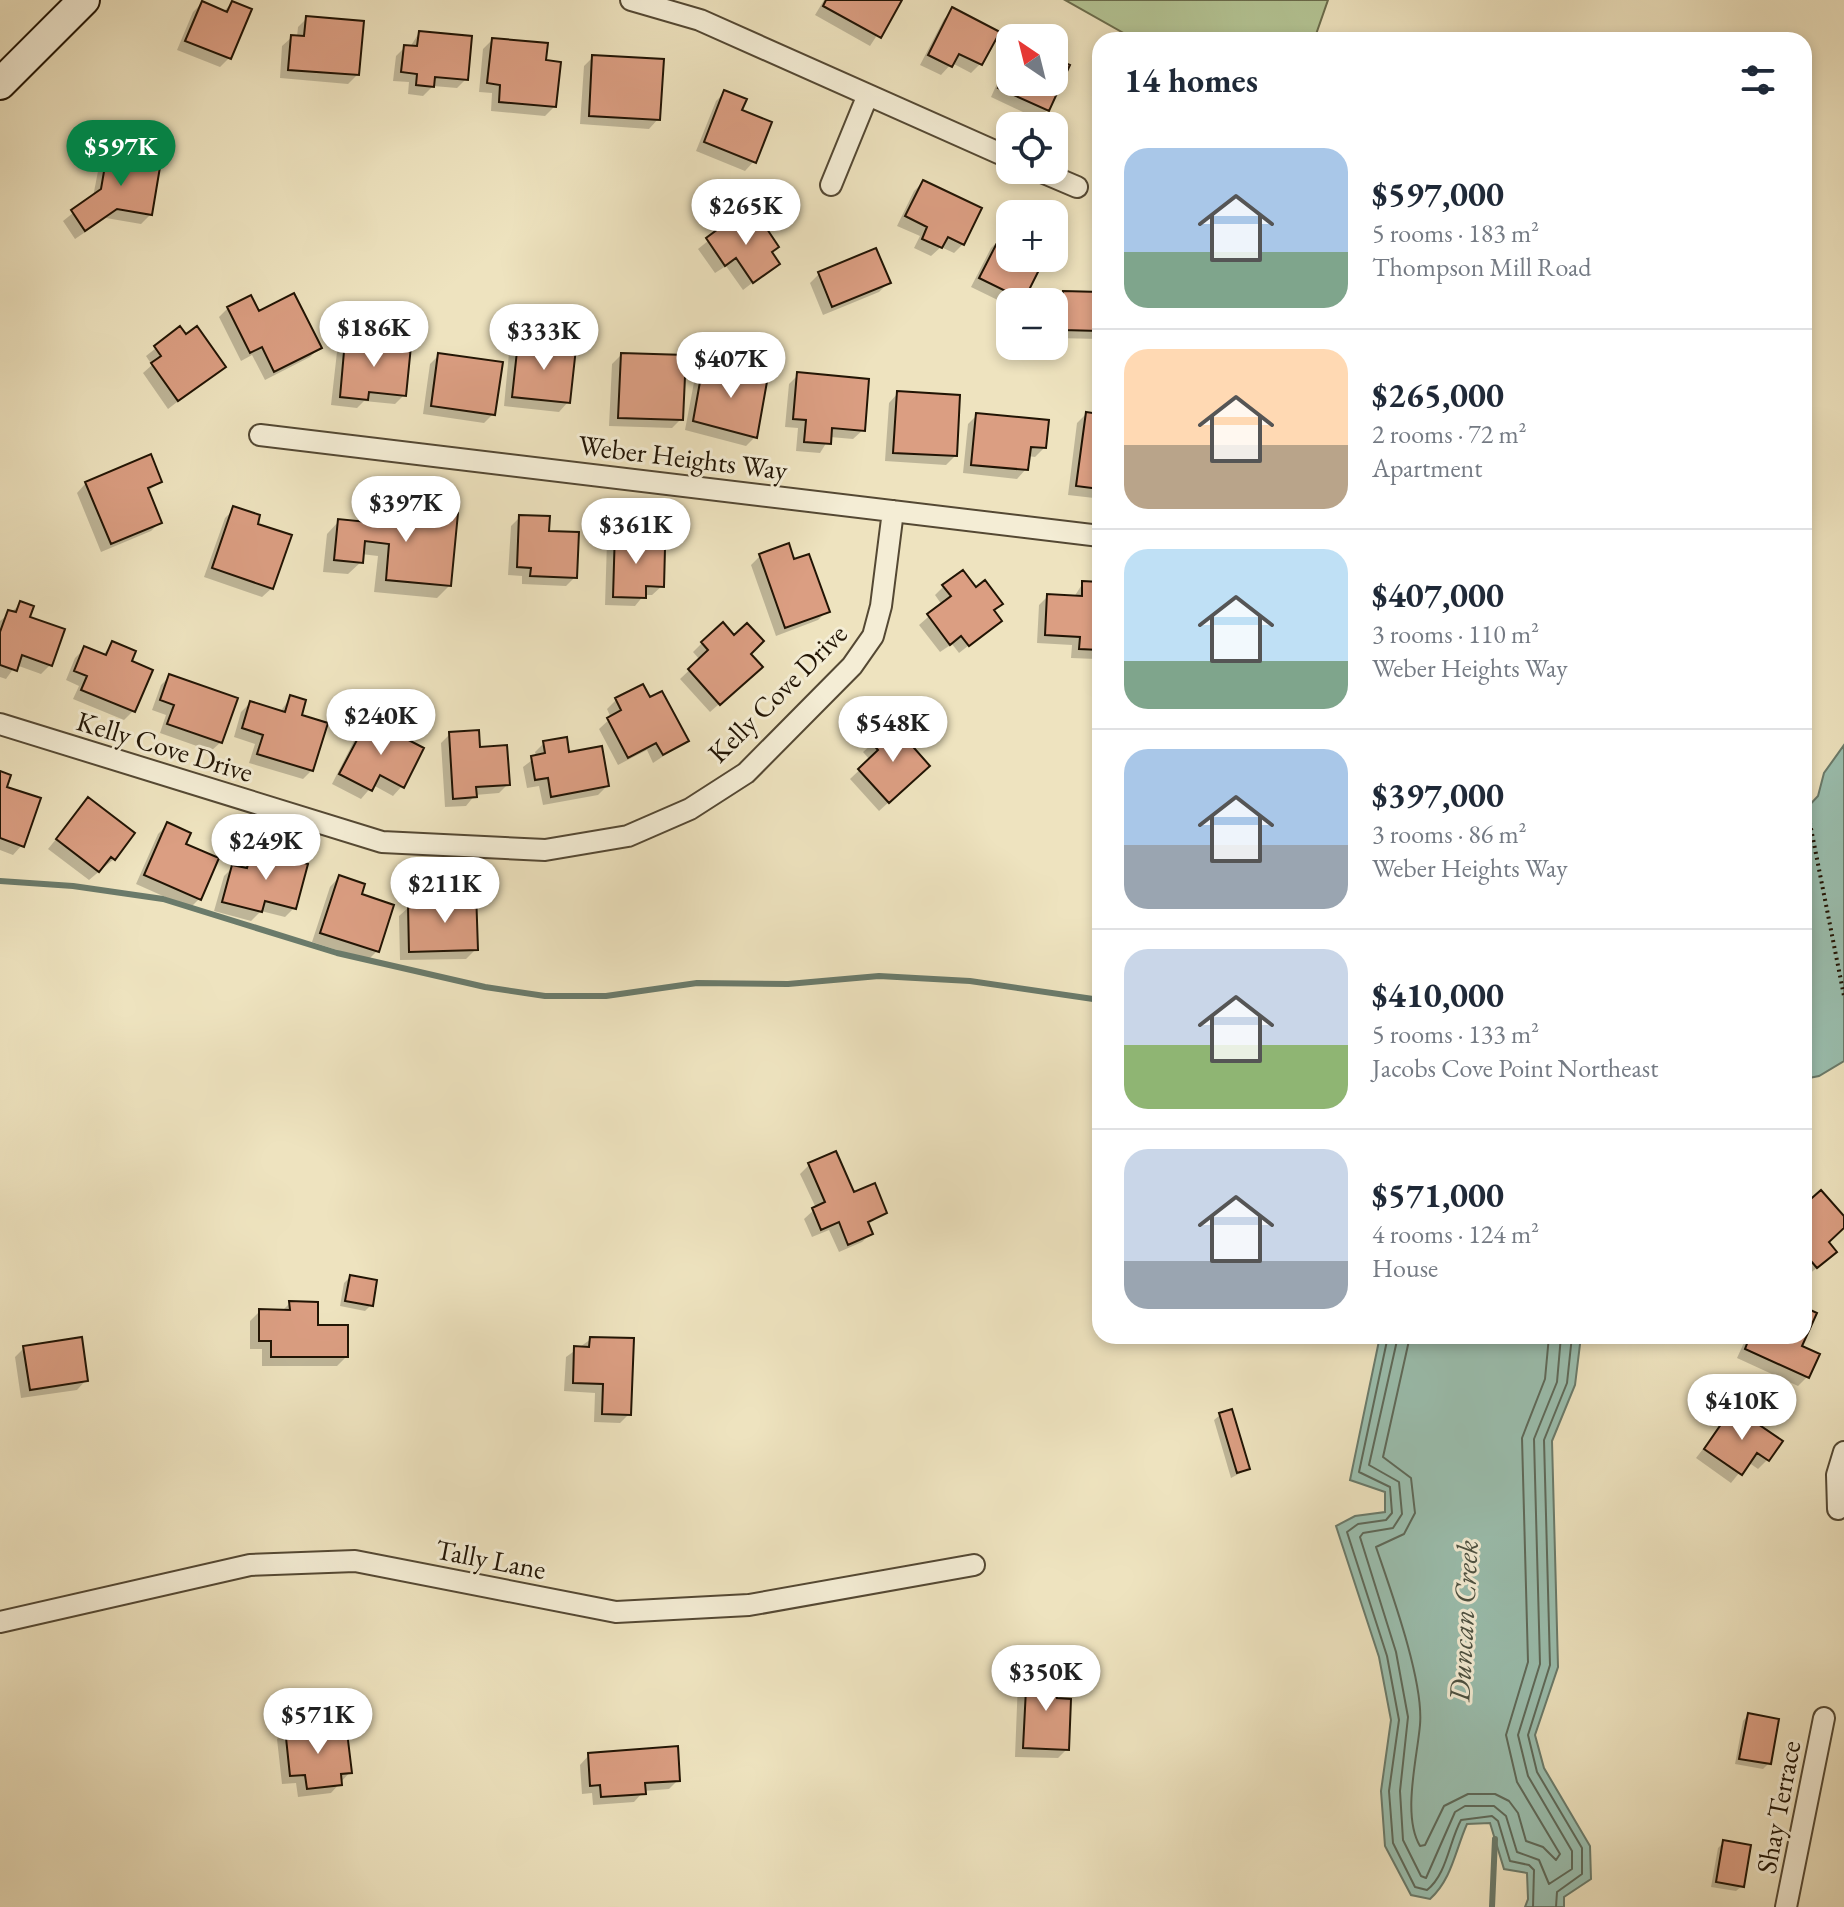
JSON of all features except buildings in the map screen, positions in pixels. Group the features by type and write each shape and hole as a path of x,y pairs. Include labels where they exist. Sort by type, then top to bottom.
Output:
{"street":[{"path":"0,84 84,0"},
{"path":"631,0 700,20 996,152"},
{"path":"831,185 867,97"},
{"path":"1068,183 1077,187"},
{"name":"Weber Heights Way","path":"260,435 1092,535"},
{"name":"Kelly Cove Drive","path":"0,724 382,842 545,850 628,836 690,809 746,773 852,666 873,636 881,606 893,511"},
{"path":"1838,1509 1837,1475 1844,1452"},
{"name":"Tally Lane","path":"0,1622 250,1565 355,1561 616,1612 749,1605 974,1565"},
{"name":"Shay Terrace","path":"1786,1907 1824,1718"}],"path":[{"path":"1812,834 1844,996"}],"shaded area":[{"path":"1065,0 1328,0 1317,32 1122,32"}],"water":[{"path":"1844,745 1844,1061 1812,1077 1812,802 1818,796 1824,773"},
{"path":"1378,1344 1580,1344 1575,1385 1552,1441 1558,1667 1535,1735 1544,1768 1590,1846 1591,1879 1564,1897 1564,1907 1525,1907 1528,1899 1527,1873 1504,1869 1490,1823 1467,1824 1448,1874 1430,1899 1411,1895 1385,1846 1381,1791 1391,1720 1379,1657 1336,1526 1355,1516 1385,1512 1385,1492 1350,1480"}],"waterway":[{"path":"0,881 73,886 163,899 337,953 485,987 545,996 606,996 697,983 788,984 879,976 970,981 1092,999"},
{"name":"Duncan Creek","path":"1492,1907 1495,1839"}]}
